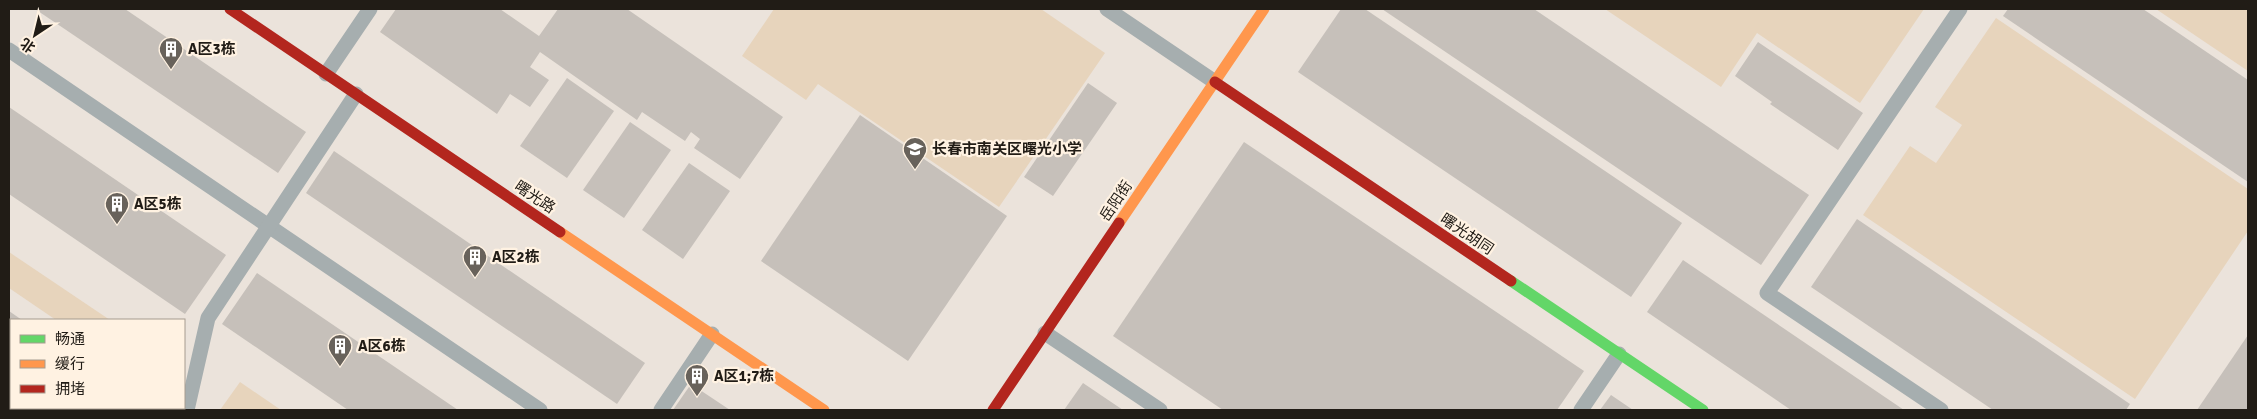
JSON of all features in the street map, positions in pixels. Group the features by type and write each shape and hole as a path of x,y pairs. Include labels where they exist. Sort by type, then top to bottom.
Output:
{"street":[{"name":"曙光路","path":"230,9 824,410"},
{"name":"岳阳街","path":"993,410 1264,9"},
{"name":"曙光胡同","path":"1214,82 1703,410"}],"lane":[{"path":"326,74 370,9"},
{"path":"1107,9 1214,82"},
{"path":"1941,410 1768,293 1960,9"},
{"path":"9,50 540,410"},
{"path":"188,410 208,318 356,94"},
{"path":"1045,333 1160,410"},
{"path":"661,410 712,334"},
{"path":"1582,410 1619,354"}],"shaded area":[{"path":"774,9 1041,9 1105,53 999,207 818,84 806,100 742,56"},
{"path":"1605,9 1924,9 1860,103 1757,33 1721,87"},
{"path":"2156,9 2248,9 2248,71"},
{"path":"1996,18 2248,189 2248,231 2135,399 1863,215 1910,146 1936,163 1962,125 1935,107"},
{"path":"9,252 109,319 55,319 9,288"},
{"path":"240,382 281,410 220,410"}],"building":[{"name":"A区3栋","path":"35,9 125,9 306,132 278,173"},
{"path":"396,9 500,9 539,36 558,9 627,9 783,117 740,179 694,148 700,139 691,132 685,141 642,112 637,120 540,52 530,67 549,80 530,107 510,94 497,114 380,32"},
{"path":"1341,9 1365,9 1682,223 1631,297 1298,72"},
{"path":"1382,9 1534,9 1809,195 1761,265"},
{"path":"2008,9 2143,9 2248,80 2248,182 2003,16"},
{"path":"1758,42 1863,113 1838,150 1770,104 1772,102 1735,76"},
{"path":"567,78 614,111 567,178 520,146"},
{"path":"1088,83 1117,103 1053,196 1024,177"},
{"name":"A区5栋","path":"9,107 226,255 185,314 9,194"},
{"path":"860,115 1007,216 908,361 761,261"},
{"path":"630,122 671,150 624,218 583,190"},
{"path":"1244,142 1584,371 1557,410 1223,410 1113,336"},
{"name":"A区2栋","path":"334,151 645,363 617,404 306,193"},
{"path":"689,163 730,191 683,259 642,230"},
{"path":"1857,219 2130,404 2126,410 1993,410 1811,287"},
{"path":"1683,260 1904,410 1791,410 1647,312"},
{"name":"A区6栋","path":"257,273 458,410 348,410 222,324"},
{"path":"9,311 21,319 10,319 9,394"},
{"path":"2248,335 2248,410 2197,410"},
{"path":"1083,383 1123,410 1064,410"},
{"name":"A区1;7栋","path":"691,384 730,410 673,410"},
{"path":"1611,395 1633,410 1600,410"},
{"path":"31,409 154,410 33,410"}],"traffic: fast":[{"path":"1511,281 1703,410"}],"traffic: slow":[{"path":"1119,223 1264,9"},
{"path":"560,232 824,410"}],"traffic: jam":[{"path":"230,9 560,232"},
{"path":"1215,82 1511,281"},
{"path":"993,410 1119,223"}],"place":[{"name":"A区3栋","path":"171,70"},
{"name":"长春市南关区曙光小学","path":"915,170"},
{"name":"A区5栋","path":"117,225"},
{"name":"A区2栋","path":"475,278"},
{"name":"A区6栋","path":"340,367"},
{"name":"A区1;7栋","path":"697,397"}]}
